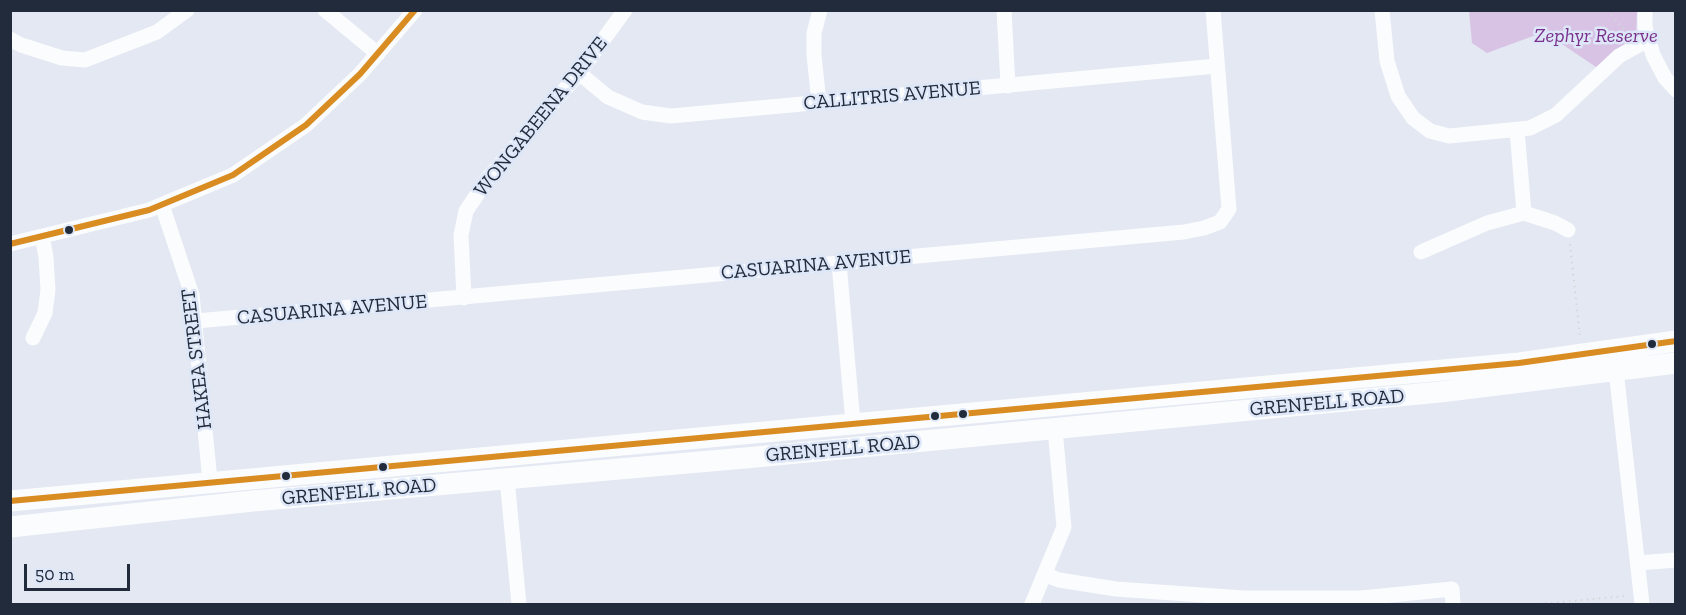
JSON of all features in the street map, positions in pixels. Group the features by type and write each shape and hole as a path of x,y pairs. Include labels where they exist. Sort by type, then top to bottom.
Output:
{"main road":[{"name":"GRENFELL ROAD","path":"10,501 1582,355 1676,341"},
{"name":"GRENFELL ROAD","path":"10,526 253,501 855,448 1440,392 1676,363"},
{"path":"1053,405 1055,429"},
{"path":"853,423 855,448"},
{"path":"505,455 507,479"}],"street":[{"path":"10,39 62,58 85,60 157,32 187,10"},
{"path":"325,10 378,54"},
{"path":"10,244 162,205 233,175 288,140 360,74 415,10"},
{"name":"WONGABEENA DRIVE","path":"464,298 461,235 466,211 488,178 579,73 625,10"},
{"path":"819,10 814,33 813,55 819,103"},
{"path":"1004,10 1008,86"},
{"name":"CASUARINA AVENUE","path":"196,321 1184,232 1220,222 1229,209 1230,190 1213,10"},
{"path":"1382,10 1387,61 1398,96 1413,118 1430,131 1449,136 1530,128 1556,115 1618,56 1644,42"},
{"path":"1646,10 1644,42 1658,67 1676,90"},
{"name":"CALLITRIS AVENUE","path":"579,73 608,97 642,112 671,116 1217,66"},
{"path":"1517,130 1524,213"},
{"name":"HAKEA STREET","path":"162,205 186,270 196,321 210,481"},
{"path":"1421,252 1487,223 1524,213 1556,223 1568,230"},
{"path":"33,338 45,313 48,290 42,236"},
{"path":"839,263 853,423"},
{"path":"1616,370 1641,599"},
{"path":"1032,604 1064,527 1055,429"},
{"path":"507,479 519,604"},
{"path":"1638,563 1676,560"},
{"path":"1046,575 1059,580 1116,589 1244,598 1361,598 1452,589 1453,604"}],"path":[{"path":"1607,10 1644,42"},
{"path":"1568,230 1582,355"},
{"path":"1539,604 1641,599"}],"green space":[{"name":"Zephyr Reserve","path":"1469,11 1637,11 1636,41 1599,69 1544,32 1487,53 1472,43"}],"transit line":[{"path":"10,244 149,210 233,175 306,125 360,74 415,10"},
{"path":"10,501 1519,363 1676,341"}]}
